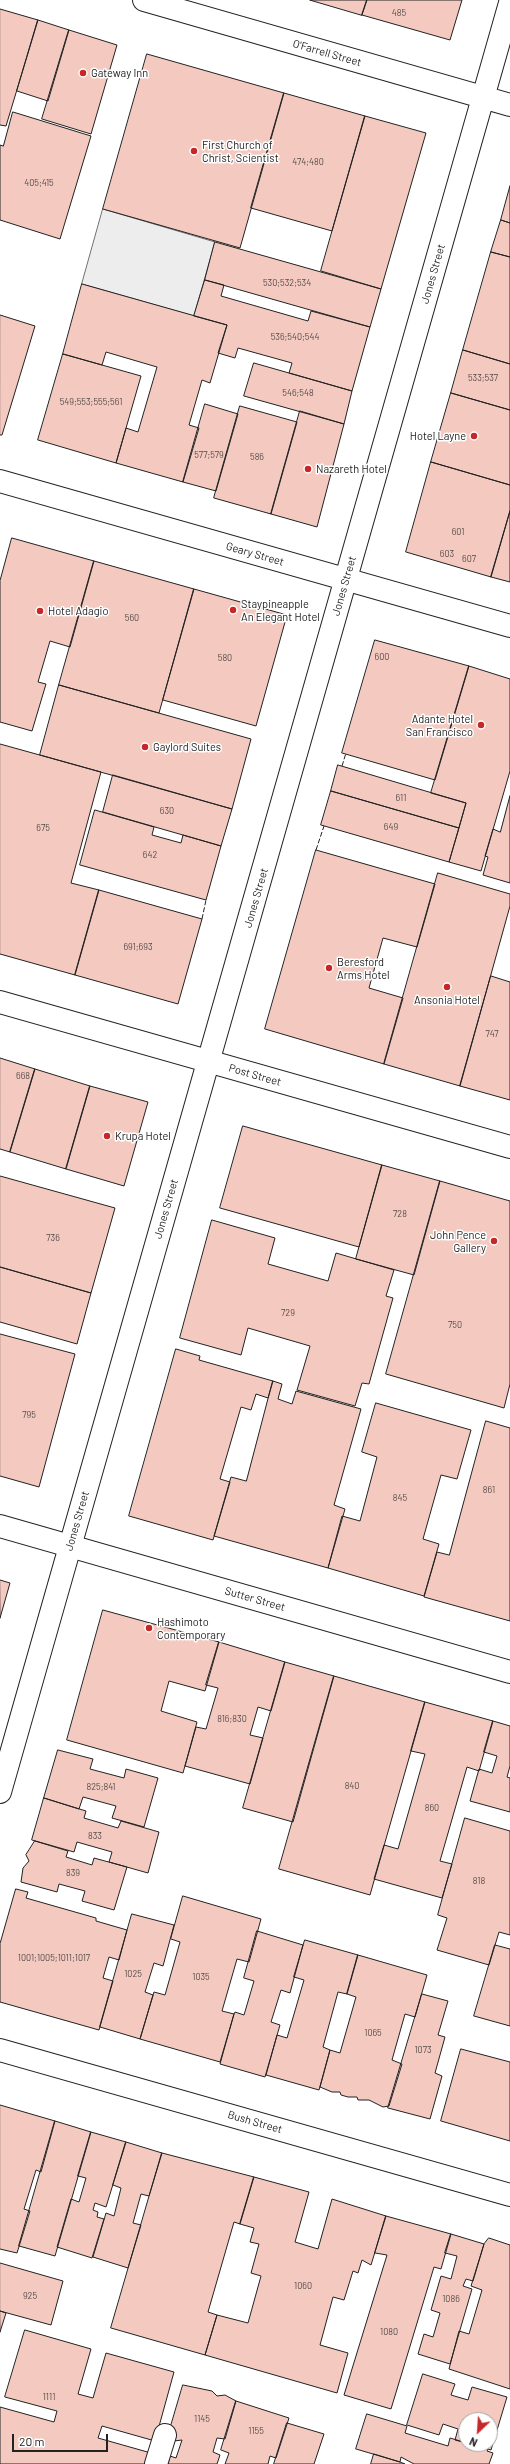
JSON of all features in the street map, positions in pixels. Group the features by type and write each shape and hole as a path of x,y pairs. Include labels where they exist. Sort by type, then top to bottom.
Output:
{"main road":[{"name":"O'Farrell Street","path":"144,0 510,105"},
{"name":"Jones Street","path":"0,1792 510,3"},
{"name":"Geary Street","path":"0,481 510,626"},
{"name":"Post Street","path":"0,1002 510,1147"},
{"name":"Sutter Street","path":"0,1526 510,1672"},
{"name":"Bush Street","path":"0,2050 510,2195"},
{"path":"156,2464 165,2435"}],"shaded area":[{"path":"103,209 215,242 194,316 82,284"}],"building":[{"path":"310,0 367,0 362,15"},
{"path":"367,0 462,0 450,40 362,15"},
{"path":"0,9 38,20 6,126 0,125"},
{"path":"38,20 69,30 48,101 17,91"},
{"name":"Gateway Inn","path":"69,30 117,45 91,134 42,119"},
{"name":"First Church of Christ, Scientist","path":"147,54 284,93 240,248 103,209"},
{"path":"284,93 365,116 332,231 251,208"},
{"path":"13,112 91,136 60,239 0,220 0,145 3,146"},
{"path":"365,116 426,133 381,289 321,271"},
{"path":"510,186 510,223 501,220"},
{"path":"501,220 510,223 510,257 491,252"},
{"path":"215,242 381,289 370,327 205,280"},
{"path":"491,252 510,257 510,364 463,350"},
{"path":"205,280 224,285 221,296 308,321 311,311 370,327 352,391 289,373 292,363 238,348 235,358 218,353 227,325 194,316"},
{"path":"82,284 227,325 210,383 202,380 189,425 199,428 183,482 116,463 126,428 138,432 157,367 106,352 102,365 63,354"},
{"path":"0,315 35,326 2,435 0,435"},
{"path":"463,350 510,364 510,410 451,393"},
{"path":"63,354 141,376 116,463 38,440"},
{"path":"254,363 352,391 344,424 244,396"},
{"name":"Hotel Layne","path":"451,393 510,410 510,485 431,462"},
{"path":"205,404 238,414 216,491 183,482"},
{"path":"240,406 297,422 271,514 214,498"},
{"name":"Nazareth Hotel","path":"300,411 344,424 317,527 271,514"},
{"path":"431,462 510,485 510,511 491,577 406,552"},
{"path":"510,511 510,582 491,577"},
{"name":"Hotel Adagio","path":"12,538 94,561 70,647 50,641 38,682 46,684 32,731 0,722 0,581"},
{"path":"94,561 194,589 159,713 59,685"},
{"path":"194,589 287,615 256,726 163,700"},
{"path":"375,640 469,666 435,780 342,753"},
{"name":"Adante Hotel San Francisco","path":"469,666 510,679 510,771 481,871 449,862 466,803 431,793"},
{"name":"Gaylord Suites","path":"59,685 251,739 232,809 40,755"},
{"path":"0,744 101,772 71,883 99,890 75,975 0,954"},
{"path":"338,765 466,803 459,828 331,791"},
{"path":"113,775 232,809 221,846 103,812"},
{"path":"331,791 459,828 449,862 321,825"},
{"path":"510,796 510,883 483,875 488,857 485,856 493,829 500,832"},
{"path":"95,810 154,827 152,835 181,843 183,835 221,846 206,900 80,865"},
{"name":"Beresford Arms Hotel","path":"316,850 435,884 417,947 383,938 369,988 403,998 384,1064 265,1029"},
{"name":"Ansonia Hotel","path":"438,873 510,894 510,906 460,1086 384,1064"},
{"path":"99,890 202,919 178,1004 75,975"},
{"path":"491,976 510,982 510,1100 460,1086"},
{"path":"0,1058 35,1069 10,1152 0,1149"},
{"path":"35,1069 90,1086 66,1169 10,1152"},
{"name":"Krupa Hotel","path":"90,1086 148,1102 124,1186 66,1169"},
{"path":"243,1126 382,1165 359,1247 220,1208"},
{"path":"382,1165 440,1181 414,1275 356,1259"},
{"path":"0,1176 115,1208 91,1293 0,1267"},
{"path":"440,1181 510,1201 510,1384 504,1408 386,1374"},
{"path":"212,1220 275,1238 268,1264 328,1281 336,1253 394,1270 386,1296 393,1298 369,1384 362,1383 355,1406 297,1390 310,1346 248,1328 241,1355 180,1338"},
{"path":"0,1267 91,1293 77,1344 0,1322"},
{"path":"0,1334 75,1354 39,1487 0,1476"},
{"path":"176,1349 200,1356 199,1360 273,1381 268,1398 256,1394 251,1410 241,1407 220,1479 230,1482 213,1540 129,1516"},
{"path":"273,1381 282,1384 278,1399 292,1404 296,1391 361,1409 334,1505 345,1509 328,1568 214,1536 231,1477 246,1481"},
{"path":"376,1403 471,1430 457,1479 441,1475 423,1539 439,1544 424,1596 328,1568 342,1516 360,1521 377,1457 362,1452"},
{"path":"486,1421 510,1428 510,1621 424,1597 437,1552 449,1555"},
{"path":"0,1580 10,1583 0,1618"},
{"path":"103,1610 219,1642 205,1691 169,1681 161,1711 197,1722 183,1773 67,1740"},
{"path":"219,1642 285,1662 271,1711 258,1707 250,1735 263,1738 250,1784 185,1766 196,1727 206,1729 218,1688 206,1685"},
{"path":"285,1662 334,1676 293,1822 243,1808"},
{"path":"334,1676 425,1702 370,1895 279,1869"},
{"path":"425,1702 493,1721 479,1771 467,1767 440,1861 452,1864 442,1898 374,1879 384,1845 398,1849 425,1754 411,1751"},
{"path":"493,1721 510,1726 510,1766 507,1777 510,1778 510,1812 470,1801 479,1769 492,1773 497,1756 484,1752"},
{"path":"58,1750 93,1759 90,1769 124,1778 126,1769 158,1778 144,1827 112,1818 116,1806 83,1797 79,1809 44,1798"},
{"path":"44,1798 86,1811 84,1818 118,1828 121,1821 159,1832 148,1873 109,1862 112,1852 77,1842 74,1852 32,1840"},
{"path":"465,1818 510,1831 510,1935 499,1932 489,1965 437,1950 447,1918 438,1915"},
{"path":"35,1841 68,1851 66,1857 92,1865 94,1858 127,1867 114,1910 82,1901 85,1891 59,1884 57,1892 21,1882 23,1868 29,1861 26,1855"},
{"path":"16,1889 28,1892 26,1898 96,1918 96,1921 127,1930 119,1960 109,1957 103,1978 113,1981 99,2030 0,2002 0,1944"},
{"path":"183,1896 261,1919 249,1962 237,1959 222,2011 234,2014 220,2062 140,2039 154,1992 165,1995 180,1942 171,1939"},
{"path":"132,1914 174,1925 163,1966 154,1963 145,1992 153,1995 140,2039 100,2027"},
{"path":"257,1931 303,1945 290,1993 281,1990 271,2022 280,2025 265,2077 220,2064 234,2014 235,2012 244,2015 254,1981 244,1978"},
{"path":"305,1940 358,1955 347,1994 338,1992 323,2047 330,2050 319,2090 266,2075 277,2035 287,2038 304,1980 294,1977"},
{"path":"495,1945 510,1949 510,2026 474,2016"},
{"path":"358,1955 427,1975 415,2017 405,2014 392,2060 402,2064 389,2106 383,2107 369,2100 358,2100 357,2097 348,2097 341,2095 340,2092 332,2092 320,2087 330,2050 340,2053 356,1997 347,1994"},
{"path":"422,1994 448,2001 438,2035 445,2037 435,2073 442,2076 430,2119 388,2108"},
{"path":"461,2049 510,2062 510,2141 441,2121"},
{"path":"0,2105 55,2121 41,2172 36,2170 24,2209 30,2211 17,2253 0,2249"},
{"path":"55,2121 91,2132 55,2256 19,2246"},
{"path":"91,2132 126,2142 106,2207 95,2203 93,2210 98,2212 97,2217 104,2219 92,2258 57,2247 71,2199 79,2202 86,2178 78,2176"},
{"path":"126,2142 162,2153 149,2196 141,2194 133,2223 141,2225 128,2268 93,2257 106,2213 114,2216 121,2188 113,2185"},
{"path":"162,2153 254,2177 240,2224 234,2222 208,2312 217,2315 205,2355 111,2328"},
{"path":"254,2177 309,2192 295,2242 318,2249 332,2199 386,2216 371,2265 362,2260 358,2273 353,2271 344,2300 333,2297 320,2345 348,2353 337,2393 205,2355 217,2315 248,2323 261,2276 251,2273 259,2244 250,2242 254,2228 240,2224"},
{"path":"386,2216 451,2234 441,2269 434,2267 391,2409 344,2395 387,2255 375,2253"},
{"path":"451,2234 484,2244 473,2281 466,2279 463,2286 472,2289 450,2364 418,2354 424,2334 433,2337 440,2313 431,2310 441,2276 451,2279 457,2256 445,2253"},
{"path":"489,2238 510,2245 510,2389 449,2369 459,2331 469,2334 482,2290 471,2286 484,2244"},
{"path":"0,2263 63,2281 51,2325 0,2311"},
{"path":"0,2311 6,2313 0,2332"},
{"path":"25,2330 91,2349 78,2394 93,2398 106,2353 174,2372 155,2441 102,2426 98,2438 151,2453 148,2464 0,2464 0,2407 54,2422 57,2411 5,2397"},
{"path":"423,2374 455,2384 451,2395 468,2400 472,2387 507,2397 498,2427 498,2412 458,2412 458,2429 443,2424 439,2435 407,2425"},
{"path":"183,2385 212,2391 217,2396 225,2395 236,2401 225,2439 217,2438 213,2452 220,2455 217,2464 168,2464 170,2456 176,2458 182,2440 174,2441 168,2436"},
{"path":"236,2401 289,2418 276,2458 270,2456 268,2464 225,2464 229,2453 221,2450"},
{"path":"367,2414 407,2426 405,2433 448,2446 450,2438 458,2440 458,2452 493,2453 489,2464 414,2464 401,2457 400,2462 356,2449"},
{"path":"287,2423 324,2434 314,2464 274,2464"},
{"path":"458,2429 458,2441 455,2440"},
{"path":"374,2454 400,2462 405,2464 371,2464"}],"fence":[{"path":"342,766 346,753"},
{"path":"316,850 324,826"},
{"path":"202,919 206,900"}],"place":[{"name":"Gateway Inn","path":"83,73"},
{"name":"First Church of Christ, Scientist","path":"194,151"},
{"name":"Hotel Layne","path":"474,436"},
{"name":"Nazareth Hotel","path":"308,469"},
{"name":"Staypineapple An Elegant Hotel","path":"233,610"},
{"name":"Hotel Adagio","path":"40,611"},
{"name":"Adante Hotel San Francisco","path":"481,725"},
{"name":"Gaylord Suites","path":"145,747"},
{"name":"Beresford Arms Hotel","path":"329,968"},
{"name":"Ansonia Hotel","path":"447,987"},
{"name":"Krupa Hotel","path":"107,1136"},
{"name":"John Pence Gallery","path":"494,1241"},
{"name":"Hashimoto Contemporary","path":"149,1628"}]}
